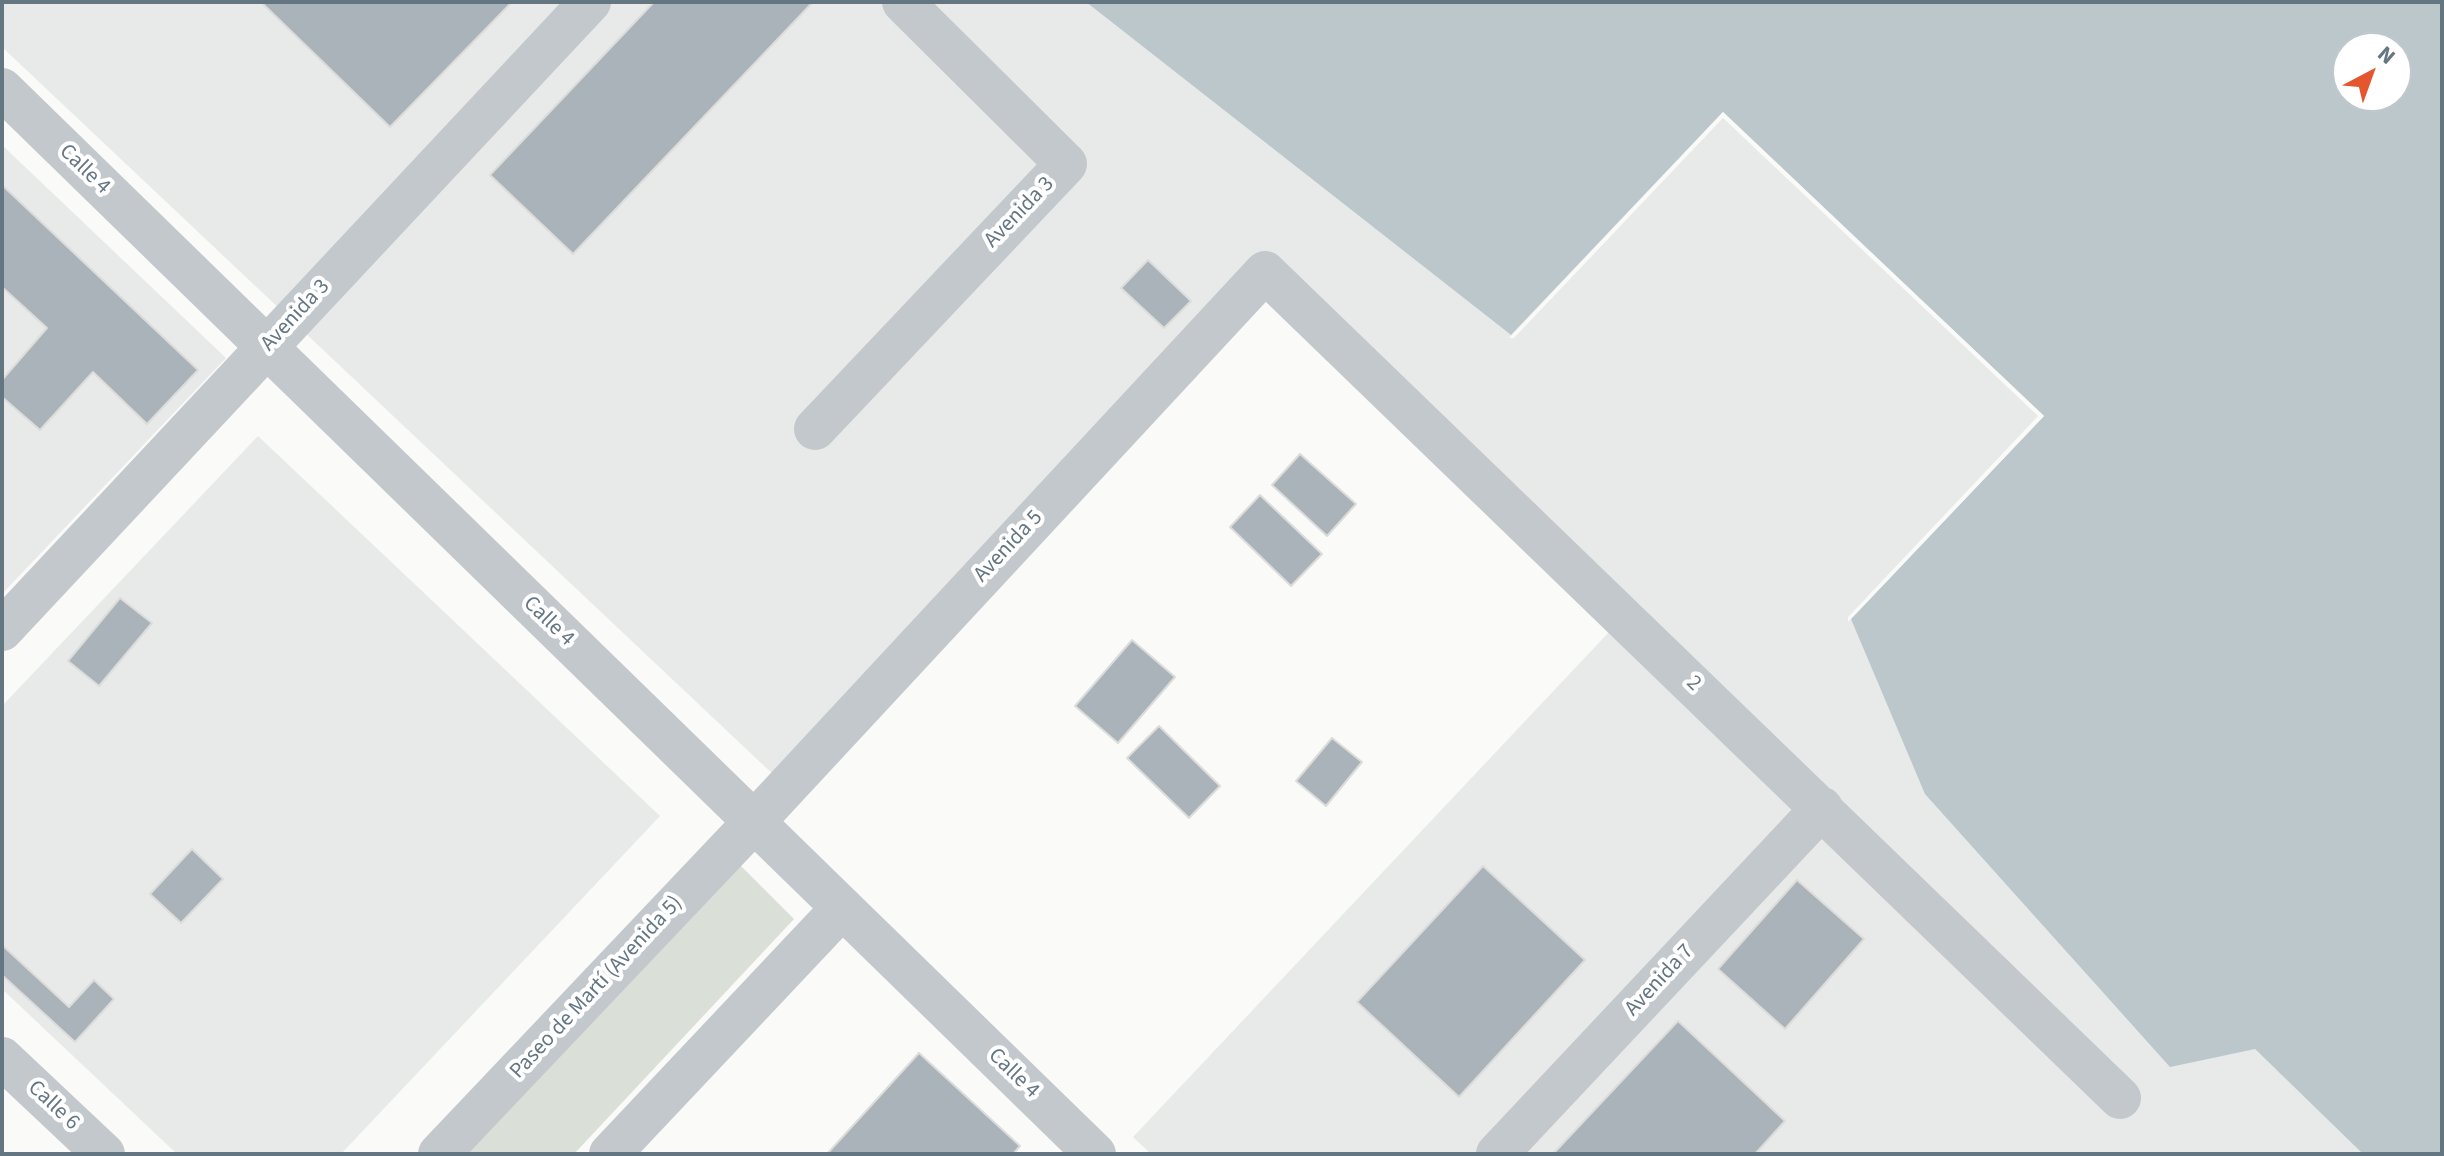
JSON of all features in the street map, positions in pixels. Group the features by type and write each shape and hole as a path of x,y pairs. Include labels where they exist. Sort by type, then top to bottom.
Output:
{"street":[{"name":"Avenida 3","path":"2,630 590,2"},
{"name":"Avenida 3","path":"815,429 1066,164 903,2"},
{"name":"Calle 4","path":"2,89 1095,1154"},
{"name":"2","path":"1265,272 2120,1098"},
{"name":"Avenida 5","path":"754,822 1265,272"},
{"name":"Avenida 7","path":"1497,1154 1822,808"},
{"name":"Paseo de Martí (Avenida 5)","path":"439,1154 754,822"},
{"path":"610,1154 842,908"},
{"name":"Calle 6","path":"2,1058 104,1154"}],"shaded area":[{"path":"2,2 1086,2 1511,335 1723,112 2044,416 1851,619 2255,1049 2363,1154 1151,1154 1133,1137 1626,614 1274,258 778,779 2,47"},
{"path":"1086,2 2442,2 2442,1154 2363,1154 2255,1049 2170,1067 1925,794 1851,619 2044,416 1723,112 1511,335"},
{"path":"2,145 226,358 2,594"},
{"path":"258,436 660,816 341,1154 177,1154 2,989 2,706"},
{"path":"737,862 794,919 574,1154 463,1154"}],"pier":[{"path":"1723,112 2044,416 1848,622 1848,617 2038,416 1723,118 1514,338 1509,338"}],"building":[{"path":"261,2 512,2 390,127"},
{"path":"654,2 812,3 573,254 490,175"},
{"path":"2,185 198,370 147,424 93,372 40,430 2,397 2,380 47,328 2,287"},
{"path":"1148,260 1191,301 1164,328 1121,288"},
{"path":"1300,454 1356,504 1327,536 1272,485"},
{"path":"1260,495 1322,554 1291,586 1230,527"},
{"path":"120,598 152,623 99,686 68,661"},
{"path":"1132,640 1175,677 1118,743 1075,706"},
{"path":"1159,726 1220,786 1189,818 1127,758"},
{"path":"1332,738 1362,762 1326,806 1296,781"},
{"path":"192,849 223,879 181,923 150,894"},
{"path":"1483,866 1585,960 1459,1097 1357,1002"},
{"path":"1797,880 1864,939 1785,1029 1718,969"},
{"path":"2,945 69,1007 94,980 114,999 75,1042 2,975"},
{"path":"1678,1021 1785,1121 1755,1154 1553,1154"},
{"path":"919,1053 1020,1146 1013,1154 827,1154"}]}
